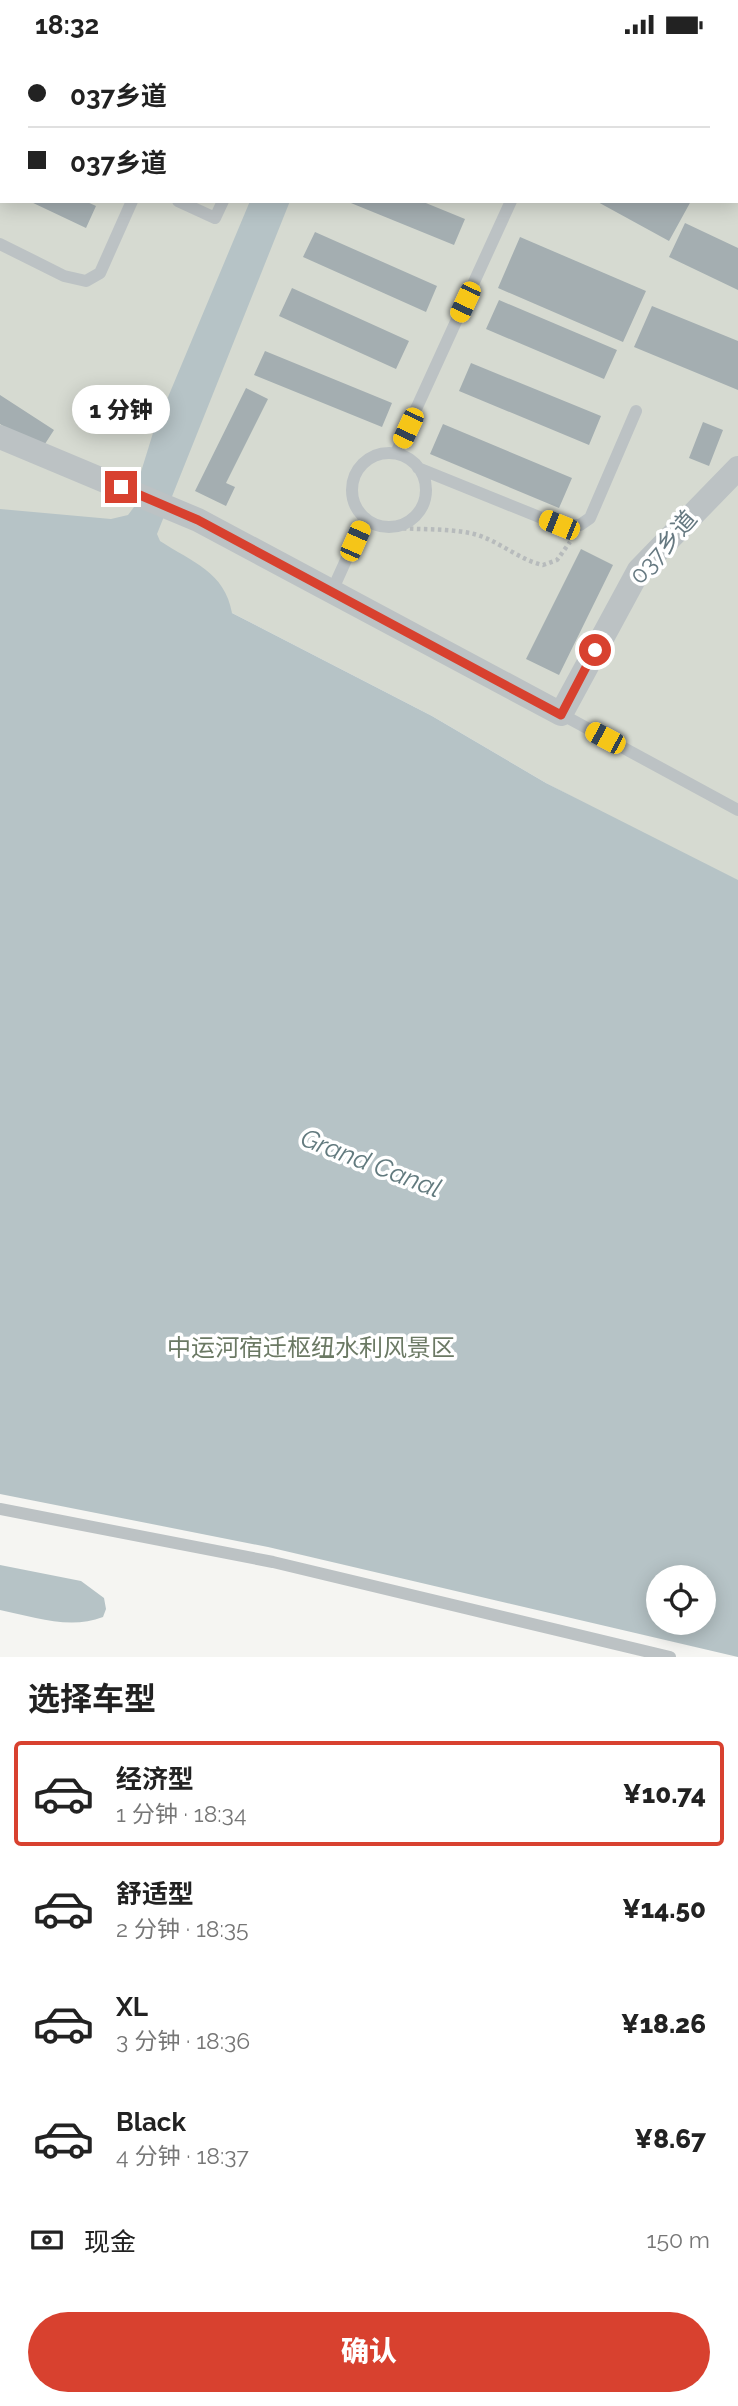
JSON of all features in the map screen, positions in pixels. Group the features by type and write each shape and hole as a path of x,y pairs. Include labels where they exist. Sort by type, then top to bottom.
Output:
{"street":[{"path":"0,437 172,508 561,715"},
{"name":"037乡道","path":"561,715 639,570 738,468"}],"lane":[{"path":"0,244 64,276 86,281 100,273 131,203"},
{"path":"182,203 215,218 222,203"},
{"path":"396,453 510,203"},
{"path":"418,468 559,525 580,525 590,518 636,411"},
{"path":"396,453 415,463 422,473 426,490 424,503 417,514 407,522 382,526 365,518 354,503 351,490 353,477 371,457 396,453"},
{"path":"332,591 365,518"},
{"path":"561,715 738,810"},
{"path":"0,1509 273,1562 670,1657"}],"path":[{"path":"382,526 412,531 447,531 476,535 543,565 557,560 580,525"}],"shaded area":[{"path":"0,203 738,203 738,884 546,783 432,716 232,613 0,512"}],"water":[{"name":"Grand Canal","path":"249,203 289,203 157,534 160,541 195,562 215,578 228,599 232,613 432,716 546,783 738,880 738,1657 268,1547 0,1494 0,509 111,519 128,515 134,507 136,488 153,433"},
{"path":"0,1565 81,1581 104,1598 106,1609 103,1617 90,1621 65,1622 0,1610"}],"building":[{"path":"33,203 89,203 96,206 86,228"},
{"path":"351,203 426,203 465,219 454,245"},
{"path":"600,203 690,203 669,241"},
{"path":"685,223 738,248 738,290 669,257"},
{"path":"315,232 437,286 426,312 303,257"},
{"path":"520,237 646,291 623,342 498,288"},
{"path":"292,288 409,341 396,369 279,316"},
{"path":"499,300 617,350 604,379 486,329"},
{"path":"652,306 738,341 738,390 634,347"},
{"path":"265,351 392,403 382,427 254,375"},
{"path":"471,363 601,416 589,445 459,391"},
{"path":"246,388 268,399 226,483 235,487 226,506 195,491"},
{"path":"0,395 54,430 41,450 0,424"},
{"path":"703,422 723,430 709,466 689,458"},
{"path":"443,424 572,478 559,508 430,454"},
{"path":"581,549 613,565 559,675 526,659"}],"route":[{"path":"121,487 198,520 561,715 595,650"}],"park label":[{"name":"中运河宿迁枢纽水利风景区","path":"311,1347"}]}
